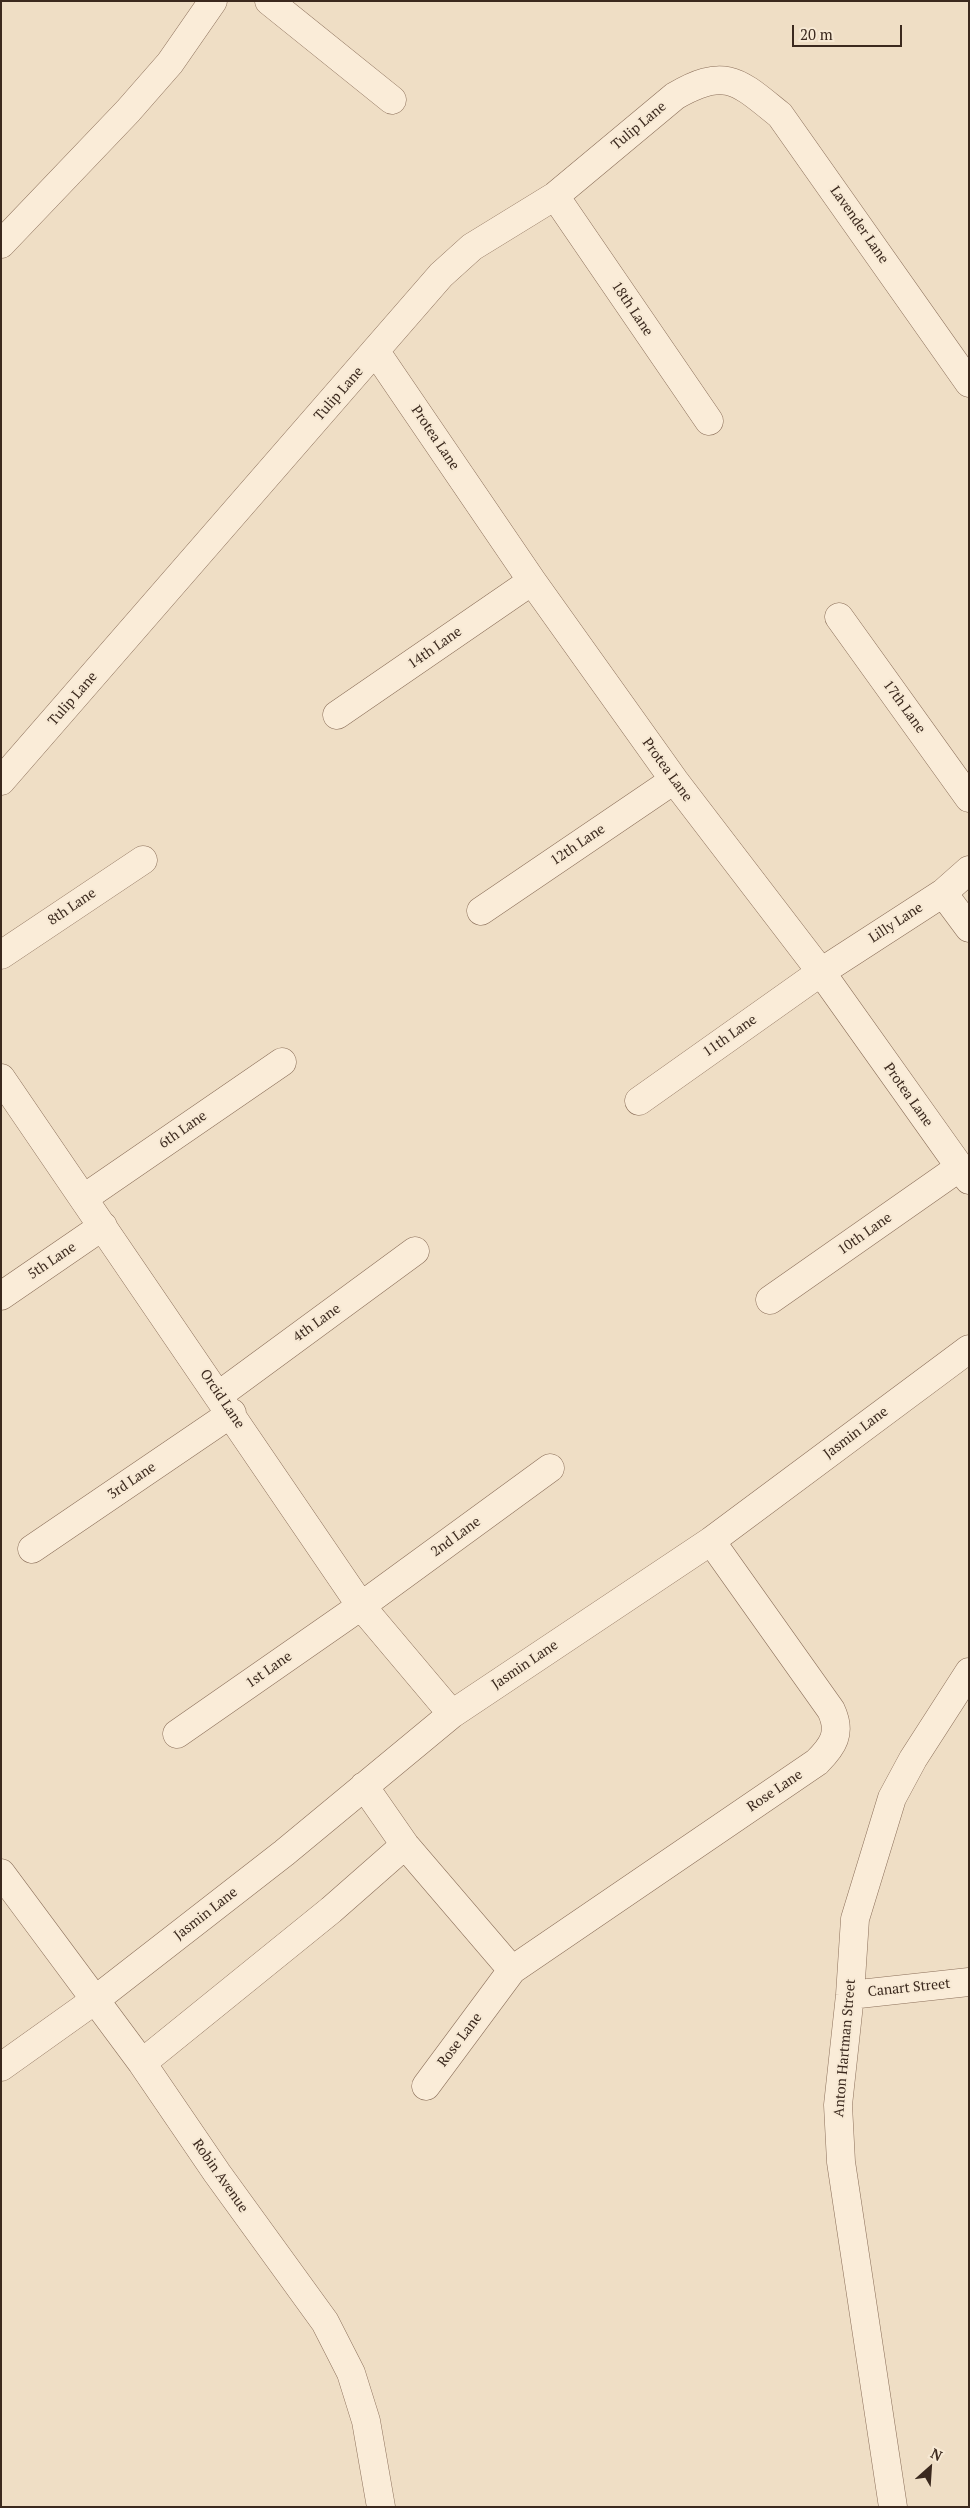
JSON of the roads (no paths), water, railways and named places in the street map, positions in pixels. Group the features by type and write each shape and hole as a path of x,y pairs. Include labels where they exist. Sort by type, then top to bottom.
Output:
{"street":[{"path":"1,244 128,111 170,63 213,1"},
{"path":"269,1 392,100"},
{"name":"Tulip Lane","path":"1,781 441,275 472,247 555,196 675,96 692,86 712,79 723,79 733,82"},
{"name":"Lavender Lane","path":"733,82 748,89 780,115 969,383"},
{"name":"18th Lane","path":"555,196 708,421"},
{"name":"Protea Lane","path":"376,352 532,581 674,780 821,972 964,1174"},
{"name":"14th Lane","path":"337,715 532,581"},
{"name":"17th Lane","path":"839,617 969,798"},
{"name":"12th Lane","path":"482,910 674,780"},
{"name":"8th Lane","path":"1,955 143,860"},
{"name":"Lilly Lane","path":"821,972 943,893 969,870"},
{"path":"943,893 969,928"},
{"name":"11th Lane","path":"639,1101 821,972"},
{"name":"6th Lane","path":"84,1198 282,1062"},
{"name":"Orcid Lane","path":"1,1078 361,1606 452,1714"},
{"name":"10th Lane","path":"770,1300 964,1174"},
{"name":"5th Lane","path":"1,1296 103,1226"},
{"name":"4th Lane","path":"225,1404 415,1252"},
{"name":"Jasmin Lane","path":"1,2067 95,2000 284,1853 452,1714 711,1541 969,1349"},
{"name":"3rd Lane","path":"32,1549 225,1404"},
{"name":"2nd Lane","path":"361,1606 550,1468"},
{"name":"Rose Lane","path":"426,2086 512,1970 817,1762 830,1748 835,1739 837,1729 831,1710 711,1541"},
{"name":"1st Lane","path":"177,1734 361,1606"},
{"name":"Anton Hartman Street","path":"893,2507 841,2162 838,2105 850,1995 855,1919 892,1798 913,1759 969,1672"},
{"path":"364,1786 405,1845 512,1970"},
{"path":"142,2063 331,1910 405,1845"},
{"name":"Robin Avenue","path":"1,1872 142,2063 325,2322 351,2373 366,2421 381,2507"},
{"name":"Canart Street","path":"850,1995 969,1982"}]}
